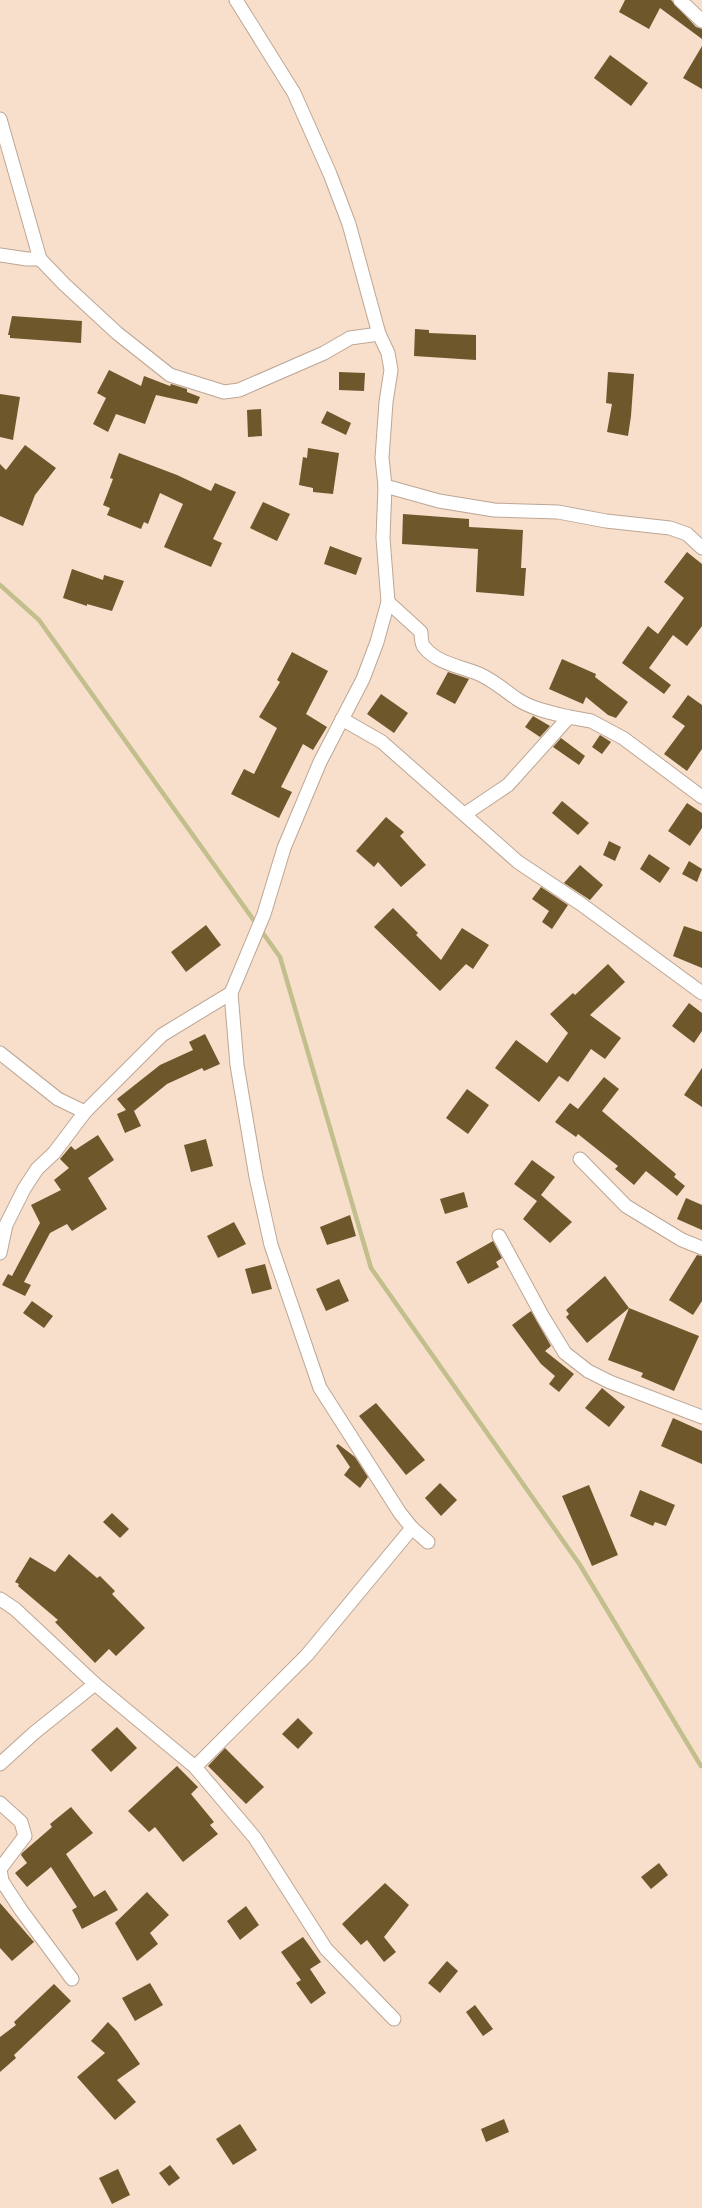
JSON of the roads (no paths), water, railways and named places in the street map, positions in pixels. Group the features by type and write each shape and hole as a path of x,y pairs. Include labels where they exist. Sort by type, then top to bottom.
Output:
{"street":[{"path":"236,0 294,93 327,167 349,224 379,334 388,353 391,370 386,402 382,458 385,486 384,538 388,602 377,642 366,672 320,762 300,806 284,848 264,914 231,993 237,1065 256,1177 270,1245 320,1388 412,1528 428,1542"},
{"path":"680,0 702,21"},
{"path":"0,119 40,259 64,284 154,364 170,375 224,392 252,386 350,338 379,334"},
{"path":"0,255 27,260 40,259"},
{"path":"385,486 439,501 494,510 558,512 606,522 670,528 687,534 702,548"},
{"path":"388,602 421,632 421,640 424,647 446,663 478,674 502,686 518,700 537,709 591,721 623,738 702,797"},
{"path":"465,814 508,785 569,717"},
{"path":"342,719 382,742 518,862 581,904 702,993"},
{"path":"0,1253 6,1225 24,1189 37,1169 54,1153 85,1112 162,1035 231,993"},
{"path":"0,1053 58,1100 85,1112"},
{"path":"580,1159 626,1206 682,1240 702,1248"},
{"path":"499,1236 543,1317 565,1352 588,1371 610,1382 702,1417"},
{"path":"195,1767 307,1655 412,1528"},
{"path":"0,1599 15,1609 95,1684 195,1767 255,1838 326,1949 394,2019"},
{"path":"0,1764 34,1733 95,1684"},
{"path":"0,1803 21,1822 25,1836 0,1869 2,1881 21,1910 72,1979"}],"waterway":[{"path":"0,585 39,620 280,957 371,1268 580,1565 701,1766"}]}
